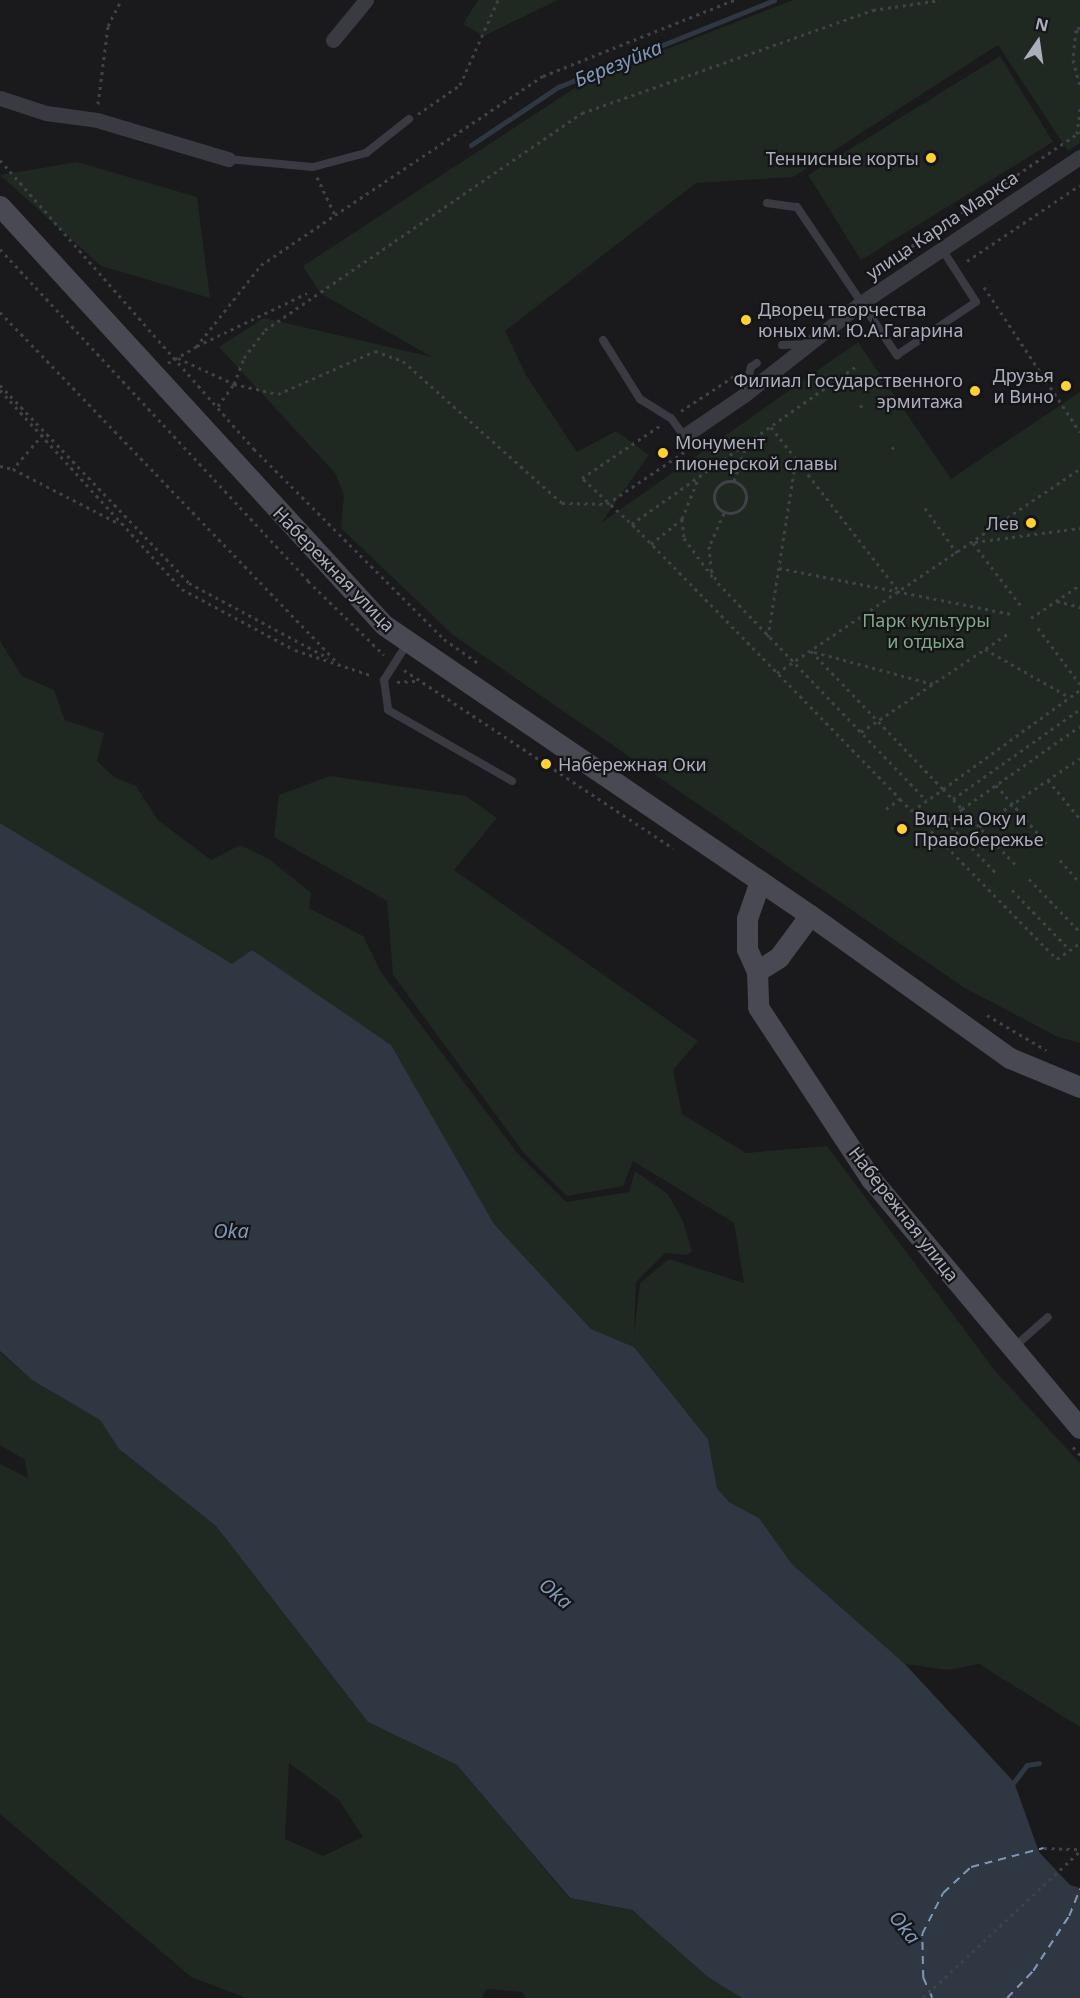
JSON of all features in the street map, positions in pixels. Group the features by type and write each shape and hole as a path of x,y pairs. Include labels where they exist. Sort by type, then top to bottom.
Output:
{"main road":[{"name":"Набережная улица","path":"0,206 384,625 760,880 1010,1058 1080,1087"},
{"name":"Набережная улица","path":"760,880 747,918 747,949 757,971 758,1007 871,1179 1080,1428"},
{"path":"757,971 779,957 810,915"}],"street":[{"path":"333,40 366,0"},
{"path":"0,98 46,113 97,120 228,159"},
{"name":"улица Карла Маркса","path":"684,436 744,395 861,303 1080,157"}],"lane":[{"path":"228,159 313,167 366,153 409,119"},
{"path":"767,203 797,207 897,355 976,302 947,244"},
{"path":"603,340 640,399 671,418 684,436"},
{"path":"782,345 809,344"},
{"path":"744,395 751,367 757,363"},
{"path":"408,643 384,680 388,710 512,781"},
{"path":"1013,1348 1048,1317"}],"path":[{"path":"97,120 103,52 114,8 121,0"},
{"path":"409,119 460,85 498,0"},
{"path":"195,347 261,265 543,76 734,0"},
{"path":"218,406 234,384 244,358 265,330 582,113 873,10 940,0"},
{"path":"1078,28 1080,35"},
{"path":"1078,28 1073,60 1080,87"},
{"path":"886,264 1078,133 1080,108"},
{"path":"0,160 254,449 444,639 482,666"},
{"path":"313,167 335,215"},
{"path":"967,261 1080,185"},
{"path":"947,244 967,261 973,270"},
{"path":"0,249 308,581 395,664 675,849"},
{"path":"980,280 1080,432"},
{"path":"154,376 175,357 307,293"},
{"path":"0,312 338,663"},
{"path":"175,357 234,384 279,394 375,351 403,361 562,502 607,504 684,452 684,436"},
{"path":"634,527 632,524 855,368"},
{"path":"0,385 189,583 338,663"},
{"path":"0,390 43,434 122,525 182,589 295,650 384,680 415,685 420,681"},
{"path":"860,407 865,404"},
{"path":"666,421 582,478 651,544 912,811 1080,690"},
{"path":"771,427 899,592"},
{"path":"13,469 43,434"},
{"path":"734,481 747,444"},
{"path":"891,449 896,446"},
{"path":"768,637 796,459"},
{"path":"0,466 13,469 122,525"},
{"path":"777,673 1080,470"},
{"path":"651,544 681,519 699,477"},
{"path":"734,481 744,488 747,501 739,511 724,513 716,506 714,494 722,483 734,481"},
{"path":"925,508 958,553"},
{"path":"718,584 711,570 709,546 724,513"},
{"path":"681,519 684,538 695,558 926,800"},
{"path":"973,543 1080,528"},
{"path":"973,543 1021,606"},
{"path":"779,568 1011,614"},
{"path":"1031,618 1080,585"},
{"path":"1057,601 1080,607"},
{"path":"1038,628 1080,684"},
{"path":"861,732 1009,633"},
{"path":"985,649 1069,697"},
{"path":"811,651 933,684"},
{"path":"811,651 1015,864"},
{"path":"953,799 1080,709"},
{"path":"1080,726 931,831 1057,959 1080,943"},
{"path":"979,827 1080,758"},
{"path":"1048,780 1080,819"},
{"path":"996,785 1046,843"},
{"path":"886,809 900,799"},
{"path":"946,821 998,875"},
{"path":"929,851 941,841"},
{"path":"1060,860 1080,883"},
{"path":"1029,879 1080,932"},
{"path":"1012,890 1070,950"},
{"path":"978,1008 1017,1035 1051,1052"},
{"path":"1044,1848 1080,1850"},
{"path":"922,1998 1080,1850"}],"green space":[{"path":"478,0 558,0 484,36 463,24"},
{"name":"Парк культуры и отдыха","path":"793,0 1080,0 1080,143 1068,151 998,45 793,177 696,183 505,331 526,375 577,452 616,431 649,455 601,523 858,342 951,479 1080,392 1080,1043 1058,1037 963,987 453,635 341,528 344,495 335,473 219,347 264,318 432,357 320,293 303,266 587,80"},
{"name":"Теннисные корты","path":"1000,56 1053,142 861,260 808,175"},
{"path":"77,162 197,197 210,298 101,266 0,175"},
{"path":"0,641 22,676 54,690 65,720 104,733 97,761 114,777 136,786 158,820 211,860 240,845 269,859 311,893 309,908 363,936 381,972 518,1154 566,1202 629,1192 635,1171 668,1194 683,1221 692,1251 687,1255 665,1253 636,1282 634,1334 640,1283 669,1259 744,1283 734,1223 633,1161 623,1186 567,1196 524,1153 393,975 387,901 274,837 279,795 330,776 466,796 497,818 454,870 698,1041 673,1070 682,1114 746,1153 827,1146 996,1372 1080,1463 1080,1727 979,1664 948,1670 905,1664 792,1564 759,1518 729,1502 717,1488 708,1439 634,1347 591,1329 494,1224 390,1045 232,965 0,823"},
{"path":"0,1352 32,1380 100,1420 119,1449 216,1526 368,1722 457,1765 569,1898 631,1910 742,1998 526,1998 522,1992 486,1989 482,1998 246,1998 191,1977 0,1814 0,1464 28,1478 25,1460 0,1445","holes":["289,1763 339,1800 363,1837 323,1856 285,1839"]}],"water":[{"name":"Oka","path":"0,823 232,964 252,950 391,1045 494,1224 591,1329 634,1347 708,1439 717,1488 729,1502 759,1518 792,1564 905,1664 1014,1782 1039,1852 1070,1885 1080,1888 1080,1998 742,1998 708,1977 632,1910 570,1898 457,1765 368,1722 216,1526 119,1449 100,1420 32,1380 0,1351"}],"waterway":[{"name":"Березуйка","path":"471,145 558,87 774,0"},
{"path":"1014,1782 1027,1765 1039,1763"}],"ferry route":[{"path":"932,1998 923,1978 922,1934 943,1893 971,1867 1044,1848"},
{"path":"1007,1998 1033,1971 1069,1916 1080,1889"}],"place":[{"name":"Теннисные корты","path":"931,158"},
{"name":"Дворец творчества юных им. Ю.А.Гагарина","path":"746,320"},
{"name":"Друзья и Вино","path":"1066,386"},
{"name":"Филиал Государственного эрмитажа","path":"975,391"},
{"name":"Монумент пионерской славы","path":"663,453"},
{"name":"Лев","path":"1031,523"},
{"name":"Набережная Оки","path":"546,764"},
{"name":"Вид на Оку и Правобережье","path":"902,829"}]}
